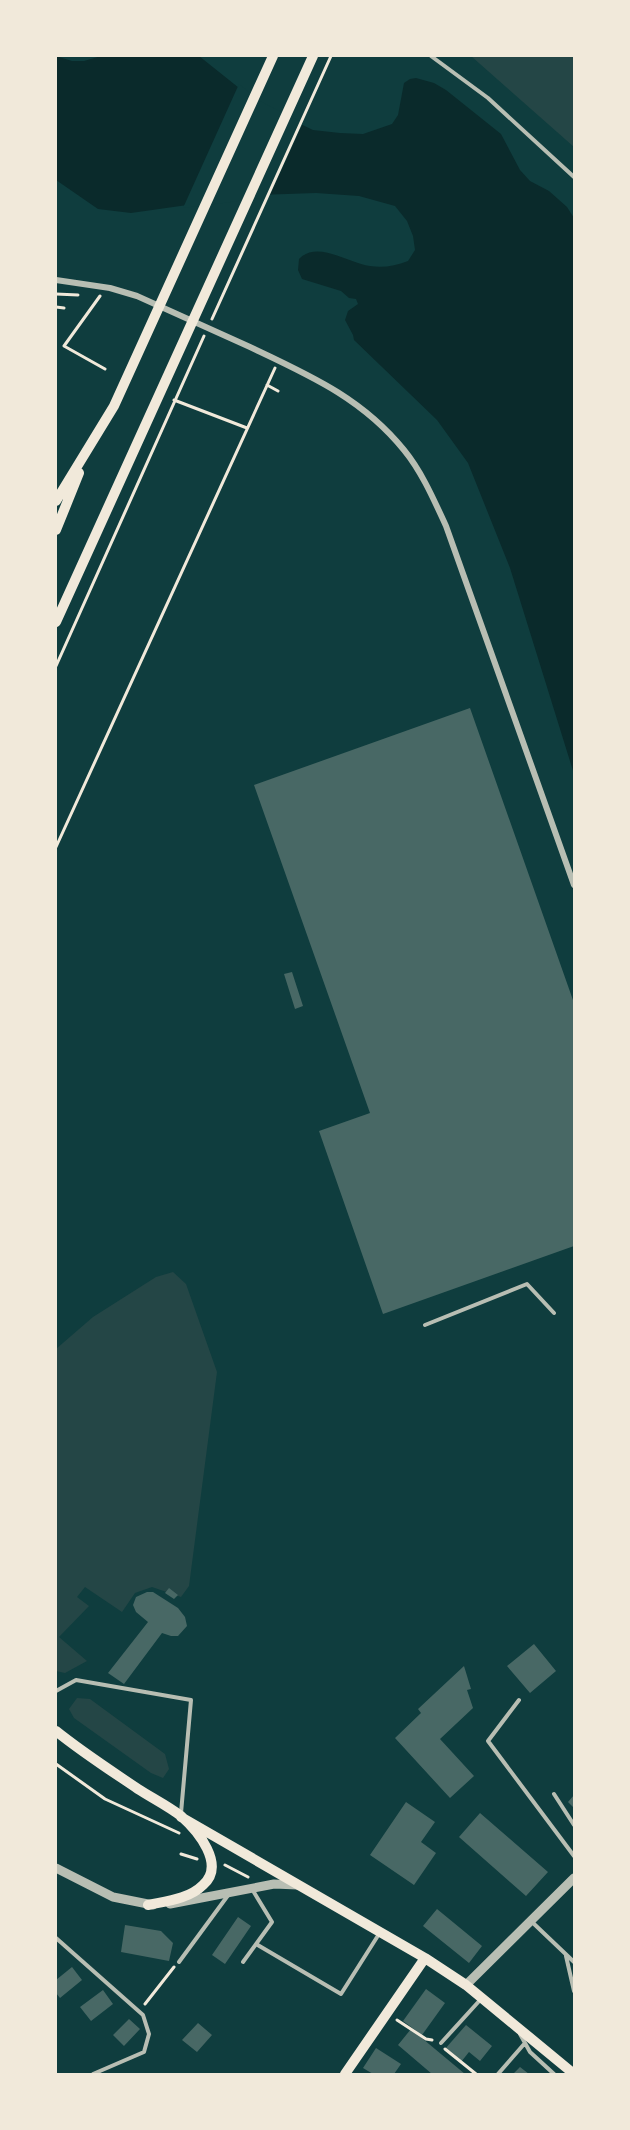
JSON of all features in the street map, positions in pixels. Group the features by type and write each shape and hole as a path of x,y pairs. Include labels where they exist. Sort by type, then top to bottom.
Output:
{"main road":[{"path":"56,501 114,405 273,56"},
{"path":"56,622 313,56"},
{"path":"56,530 91,446"},
{"path":"56,1731 181,1817 425,1958 466,1985 574,2074"},
{"path":"148,1905 192,1894 207,1882 211,1874 212,1865 207,1848 181,1817"},
{"path":"345,2074 425,1958"}],"street":[{"path":"56,280 110,288 137,296 278,360 330,386 362,408 397,442 420,473 446,526 574,885"},
{"path":"56,1868 113,1897 148,1905 180,1904 274,1884 300,1885"},
{"path":"466,1985 574,1878"}],"lane":[{"path":"431,56 488,98 574,177"},
{"path":"425,1325 527,1284 554,1313"},
{"path":"56,1691 76,1680 191,1700 181,1817"},
{"path":"519,1700 488,1742 574,1856"},
{"path":"554,1794 574,1825"},
{"path":"243,1962 272,1922 252,1889"},
{"path":"177,1963 229,1893"},
{"path":"532,1922 574,1962"},
{"path":"256,1944 341,1994 380,1932"},
{"path":"56,1938 143,2015 148,2034 144,2052 93,2074"},
{"path":"566,1955 574,1991"},
{"path":"441,2043 481,1998"},
{"path":"514,2025 530,2052 554,2074"},
{"path":"498,2074 525,2043"}],"path":[{"path":"209,324 331,56"},
{"path":"56,294 100,296 109,299"},
{"path":"100,296 64,346 105,369"},
{"path":"56,307 64,308"},
{"path":"56,666 204,335"},
{"path":"56,847 278,360"},
{"path":"267,385 278,391"},
{"path":"174,400 247,428"},
{"path":"56,1764 105,1799 180,1833"},
{"path":"182,1854 202,1861 199,1853"},
{"path":"225,1866 251,1878"},
{"path":"139,2012 177,1963"}],"shaded area":[{"path":"56,56 72,61 84,61 101,56 199,56 259,104 313,130 340,133 363,134 392,124 398,115 404,83 416,78 434,83 501,134 520,170 530,181 549,191 567,207 574,218 574,774 510,568 468,463 437,420 354,340 345,320 348,311 358,304 356,299 349,298 341,291 302,279 298,270 299,259 315,252 333,254 375,267 408,261 415,250 407,221 395,206 359,196 316,193 258,195 131,213 98,209 56,180"},
{"path":"471,56 574,56 574,147"},
{"path":"173,1272 186,1284 217,1372 189,1586 181,1597 152,1587 135,1593 122,1612 85,1587 77,1597 89,1606 59,1637 87,1661 65,1673 56,1671 56,1349 93,1317 156,1277"},
{"path":"77,1698 90,1699 165,1754 169,1769 163,1778 151,1773 74,1718 69,1709"}],"pier":[{"path":"239,84 260,101 303,123 269,197 183,208"}],"building":[{"path":"470,708 574,1003 574,1246 383,1314 319,1131 370,1113 254,785"},
{"path":"292,972 303,1006 295,1009 284,974"},
{"path":"169,1588 178,1595 174,1599 165,1593"},
{"path":"153,1592 178,1608 185,1617 187,1626 178,1636 162,1633 124,1684 108,1673 148,1622 136,1612 133,1605 136,1597"},
{"path":"534,1644 556,1671 530,1693 507,1666"},
{"path":"464,1666 471,1689 467,1690 473,1708 440,1739 474,1776 450,1798 395,1738 421,1713 418,1709"},
{"path":"574,1795 574,1808 568,1802"},
{"path":"406,1802 435,1822 421,1842 436,1853 414,1885 370,1855"},
{"path":"480,1813 548,1872 526,1896 459,1837"},
{"path":"437,1909 482,1946 469,1963 423,1926"},
{"path":"238,1917 251,1926 225,1964 212,1955"},
{"path":"125,1925 161,1931 173,1943 169,1961 121,1952"},
{"path":"72,1967 82,1980 60,1998 56,1993 56,1980"},
{"path":"426,1989 445,2003 422,2035 403,2021"},
{"path":"103,1990 113,2004 91,2021 80,2007"},
{"path":"129,2019 140,2029 124,2046 113,2035"},
{"path":"198,2023 212,2035 197,2052 182,2040"},
{"path":"466,2025 492,2046 480,2061 469,2052 461,2062 445,2049"},
{"path":"411,2029 465,2074 432,2074 398,2045"},
{"path":"376,2048 401,2064 394,2074 373,2074 363,2068"},
{"path":"520,2067 529,2074 513,2074"}]}
